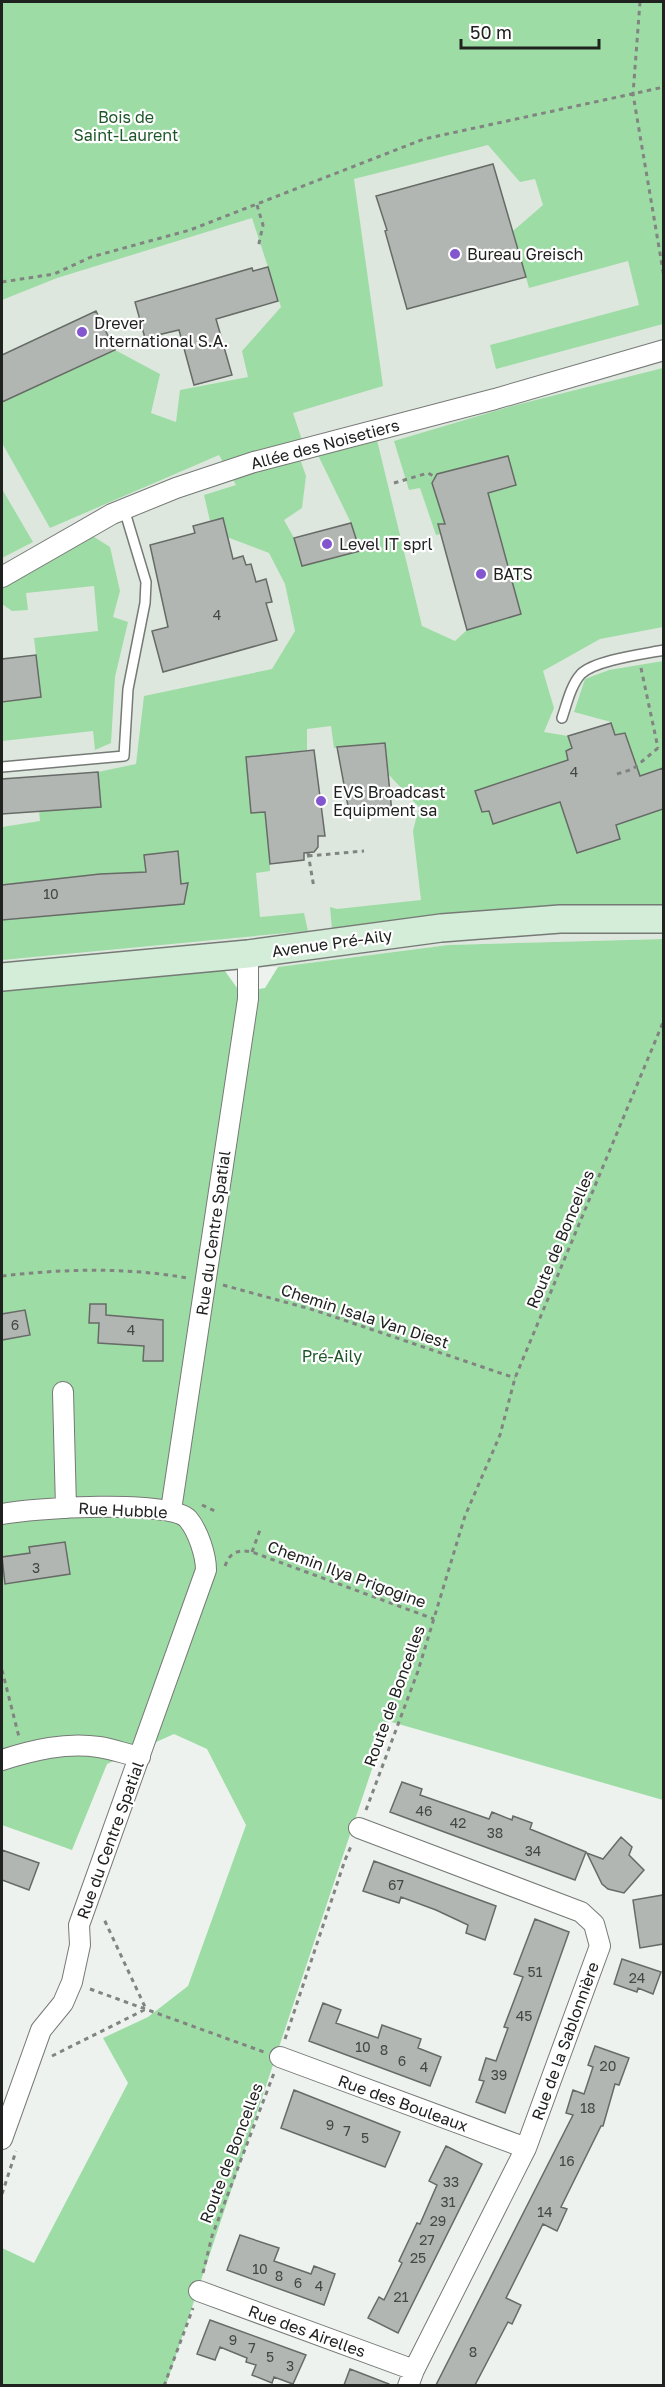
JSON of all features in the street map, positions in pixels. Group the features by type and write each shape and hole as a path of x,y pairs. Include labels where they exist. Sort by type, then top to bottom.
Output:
{"street":[{"name":"Allée des Noisetiers","path":"2,577 47,549 124,509 176,488 254,462 495,399 663,350"},
{"name":"Avenue Pré-Aily","path":"2,977 248,954 453,927 560,919 663,919"},
{"name":"Rue du Centre Spatial","path":"171,1510 248,999 248,954"},
{"path":"63,1392 66,1508"},
{"name":"Rue Hubble","path":"2,1514 104,1507 171,1510 188,1518 206,1558 206,1570"},
{"name":"Rue du Centre Spatial","path":"2,2139 41,2030 63,2003 72,1982 80,1945 79,1925 206,1570"},
{"path":"2,1760 23,1753 78,1745 100,1747 140,1757"},
{"name":"Rue de la Sablonnière","path":"359,1828 581,1912 594,1924 600,1946 526,2148 411,2378"},
{"name":"Rue des Bouleaux","path":"280,2058 526,2148"},
{"name":"Rue des Airelles","path":"199,2291 411,2378"}],"lane":[{"path":"2,766 124,756 128,689 145,603 146,582 124,509"},
{"path":"562,717 571,691 582,673 609,660 663,650"}],"path":[{"path":"640,2 633,94 663,277"},
{"path":"2,282 54,274 91,257 190,230 424,139 663,87"},
{"path":"257,205 263,225 258,248"},
{"path":"394,483 428,473 435,477"},
{"path":"638,655 658,748"},
{"path":"617,774 633,769 658,748 663,747"},
{"path":"314,888 308,854 364,851"},
{"name":"Route de Boncelles","path":"164,2385 199,2291 212,2236 280,2058 290,2020 345,1860 418,1671 465,1516 500,1436 515,1378 663,1020"},
{"name":"Chemin Isala Van Diest","path":"2,1276 57,1271 105,1271 163,1274 206,1281 314,1310 515,1378"},
{"name":"Chemin Ilya Prigogine","path":"260,1530 252,1552 434,1619"},
{"path":"2,1670 23,1753"},
{"path":"101,1913 146,2009"},
{"path":"72,1982 280,2058"},
{"path":"49,2057 146,2009"}],"shaded area":[{"path":"663,95 663,939 448,945 278,967 222,967 2,989 2,280 354,179"}],"green space":[{"name":"Bois de Saint-Laurent","path":"2,2 663,2 663,324 496,369 490,345 639,305 628,261 529,288 513,231 543,205 535,179 520,182 488,145 354,179 383,386 293,413 302,440 294,442 306,476 302,508 284,520 294,538 302,566 360,551 351,523 316,451 376,436 422,626 455,641 467,630 520,614 493,511 477,497 515,485 508,456 441,475 437,473 433,481 436,482 436,495 445,524 438,524 441,534 436,535 420,488 409,490 394,441 512,406 663,368 663,627 600,639 543,671 554,708 544,732 568,736 572,748 566,752 571,767 559,763 475,791 482,812 489,811 493,824 577,797 566,820 577,853 620,839 613,818 632,820 663,809 663,904 534,907 332,929 330,907 337,909 421,900 413,831 419,807 389,775 385,743 334,748 331,726 307,729 307,750 246,757 251,813 269,812 270,871 256,873 260,917 304,913 308,931 2,960 2,920 93,911 103,902 105,911 184,904 188,884 181,884 178,851 144,855 146,872 101,874 2,885 2,827 40,821 39,811 101,807 98,772 136,764 144,696 272,669 295,631 285,584 269,553 227,537 223,518 210,521 204,495 236,485 219,455 50,528 2,443 2,395 4,400 115,350 160,374 151,413 176,422 180,390 248,377 242,351 281,307 252,218 57,278 2,300"},
{"path":"2,489 33,542 2,558"},
{"path":"91,535 110,547 120,591 113,617 128,622 115,677 111,743 95,750 93,731 2,741 2,702 41,697 34,638 98,631 94,586 26,593 28,610 12,611 2,604 2,583"},
{"path":"663,661 663,768 636,777 635,763 625,733 615,735 611,722 574,712 585,679 609,670"},
{"name":"Pré-Aily","path":"663,939 663,1800 388,1721 166,2385 2,2385 2,2248 34,2263 128,2083 103,2038 148,2017 188,1986 246,1825 207,1749 174,1734 107,1764 72,1850 2,1825 2,989 222,967 240,992 265,988 278,967 448,945"}],"building":[{"name":"Bureau Greisch","path":"493,164 526,277 407,309 376,196"},
{"path":"268,267 278,301 216,319 232,375 194,385 179,330 145,338 135,302 252,268 253,271"},
{"path":"96,311 115,350 2,402 2,355"},
{"name":"BATS","path":"508,456 516,485 488,493 521,614 467,630 438,524 445,524 432,483 437,474"},
{"path":"223,518 233,559 243,556 246,565 251,564 256,582 266,579 272,602 266,603 277,640 163,672 152,631 168,627 150,545 195,533 193,526"},
{"name":"Level IT sprl","path":"351,523 360,551 302,566 294,538"},
{"path":"36,655 41,697 2,702 2,659"},
{"path":"611,723 615,735 625,733 640,776 663,768 663,809 616,825 620,839 577,853 560,802 493,824 489,811 482,812 475,791 568,760 566,751 572,748 568,736"},
{"path":"385,743 392,813 350,817 337,747"},
{"path":"314,750 325,836 318,836 318,847 314,852 304,853 304,860 270,864 265,812 251,813 246,757"},
{"path":"98,772 101,807 2,814 2,779"},
{"path":"178,851 181,884 188,883 184,904 2,920 2,885 100,874 146,872 144,855"},
{"path":"90,1304 106,1304 106,1315 163,1320 163,1361 143,1361 144,1346 98,1343 99,1323 89,1323"},
{"path":"25,1310 30,1335 2,1340 2,1314"},
{"path":"65,1542 70,1574 5,1584 2,1557 30,1553 29,1547"},
{"path":"402,1782 422,1789 420,1795 489,1819 492,1812 512,1820 513,1816 532,1823 530,1829 586,1852 575,1880 390,1812"},
{"path":"621,1837 632,1847 629,1855 644,1870 624,1893 608,1889 602,1884 587,1853 603,1859"},
{"path":"2,1850 39,1863 29,1890 2,1880"},
{"path":"374,1861 496,1906 485,1940 466,1933 468,1925 436,1910 401,1897 399,1903 363,1891"},
{"path":"663,1895 663,1944 640,1948 633,1900"},
{"path":"535,1919 569,1932 505,2113 476,2102 484,2081 479,2080 486,2058 496,2061 508,2028 504,2027 523,1977 514,1974"},
{"path":"622,1959 661,1972 653,1994 638,1988 637,1992 614,1984"},
{"path":"323,2003 341,2010 336,2023 378,2038 382,2025 421,2039 418,2048 441,2057 430,2086 309,2041"},
{"path":"595,2046 629,2058 619,2085 615,2084 603,2126 561,2207 567,2209 557,2231 543,2224 506,2298 521,2305 512,2324 508,2322 475,2385 436,2385 573,2115 566,2113 573,2090 584,2094 593,2067 588,2065"},
{"path":"294,2090 400,2132 385,2167 281,2128"},
{"path":"446,2146 482,2164 398,2333 368,2318 379,2297 384,2300 402,2263 399,2261 417,2223 420,2224 437,2185 429,2181"},
{"path":"240,2235 279,2248 274,2261 311,2274 314,2266 335,2274 324,2305 227,2270"},
{"path":"210,2320 306,2355 293,2384 274,2377 272,2383 252,2375 256,2365 246,2362 247,2358 220,2347 215,2360 197,2354"},
{"path":"350,2369 389,2384 389,2385 344,2385"}],"place":[{"name":"Bureau Greisch","path":"455,254"},
{"name":"Drever International S.A.","path":"82,332"},
{"name":"Level IT sprl","path":"327,544"},
{"name":"BATS","path":"481,574"},
{"name":"EVS Broadcast Equipment sa","path":"321,801"}]}
